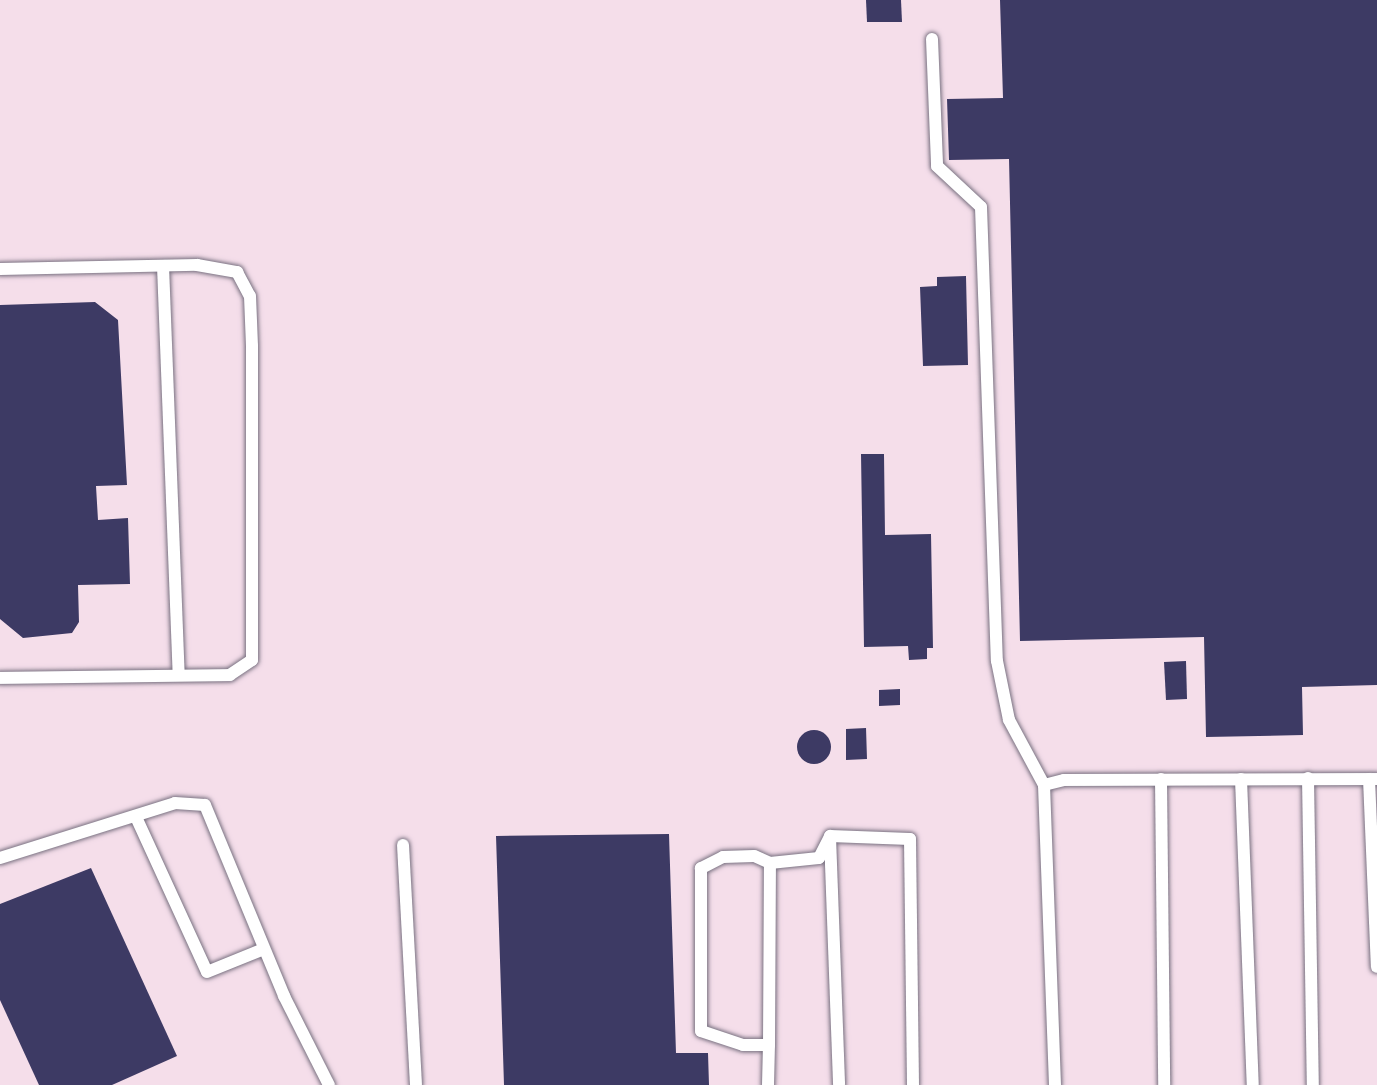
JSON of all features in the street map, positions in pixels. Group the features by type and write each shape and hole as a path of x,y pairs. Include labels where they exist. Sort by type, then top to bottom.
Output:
{"lane":[{"path":"932,39 937,166 981,207 997,662 1009,720 1044,785 1055,1085"},
{"path":"0,269 163,266 237,272 250,306 252,660 230,675 0,678"},
{"path":"163,266 179,675"},
{"path":"1308,778 1314,1085"},
{"path":"1241,779 1253,1085"},
{"path":"1044,785 1161,780 1373,779 1377,968"},
{"path":"1161,780 1164,1085"},
{"path":"0,858 136,817 175,802 205,805 264,949 328,1085"},
{"path":"136,817 207,972 264,949"},
{"path":"769,1045 735,1043 701,1031 698,928 701,868 723,857 754,856 770,863 819,858 830,836"},
{"path":"830,836 839,1085"},
{"path":"830,836 910,840 914,1085"},
{"path":"403,845 416,1085"},
{"path":"768,1085 770,863"}],"shaded area":[{"path":"0,0 1377,0 1377,1085 0,1085"}],"building":[{"path":"866,0 901,0 902,22 867,22"},
{"path":"1000,0 1377,0 1377,685 1302,687 1303,735 1206,737 1204,637 1020,641 1009,159 949,160 947,99 1003,98"},
{"path":"966,276 968,365 923,366 920,287 937,286 937,277"},
{"path":"95,302 118,320 127,485 96,486 98,520 128,518 130,584 78,585 79,622 72,633 23,638 0,619 0,305"},
{"path":"861,454 884,454 885,535 931,534 933,648 927,648 927,659 909,660 908,646 864,647"},
{"path":"1186,661 1187,699 1166,700 1164,662"},
{"path":"900,689 900,705 879,706 879,690"},
{"path":"866,728 867,759 846,760 846,729"},
{"path":"814,730 826,735 831,747 826,759 814,764 802,759 797,747 802,735"},
{"path":"669,834 676,1053 708,1053 709,1085 504,1085 496,836"},
{"path":"91,868 177,1056 112,1085 39,1085 0,1000 0,904"}]}
